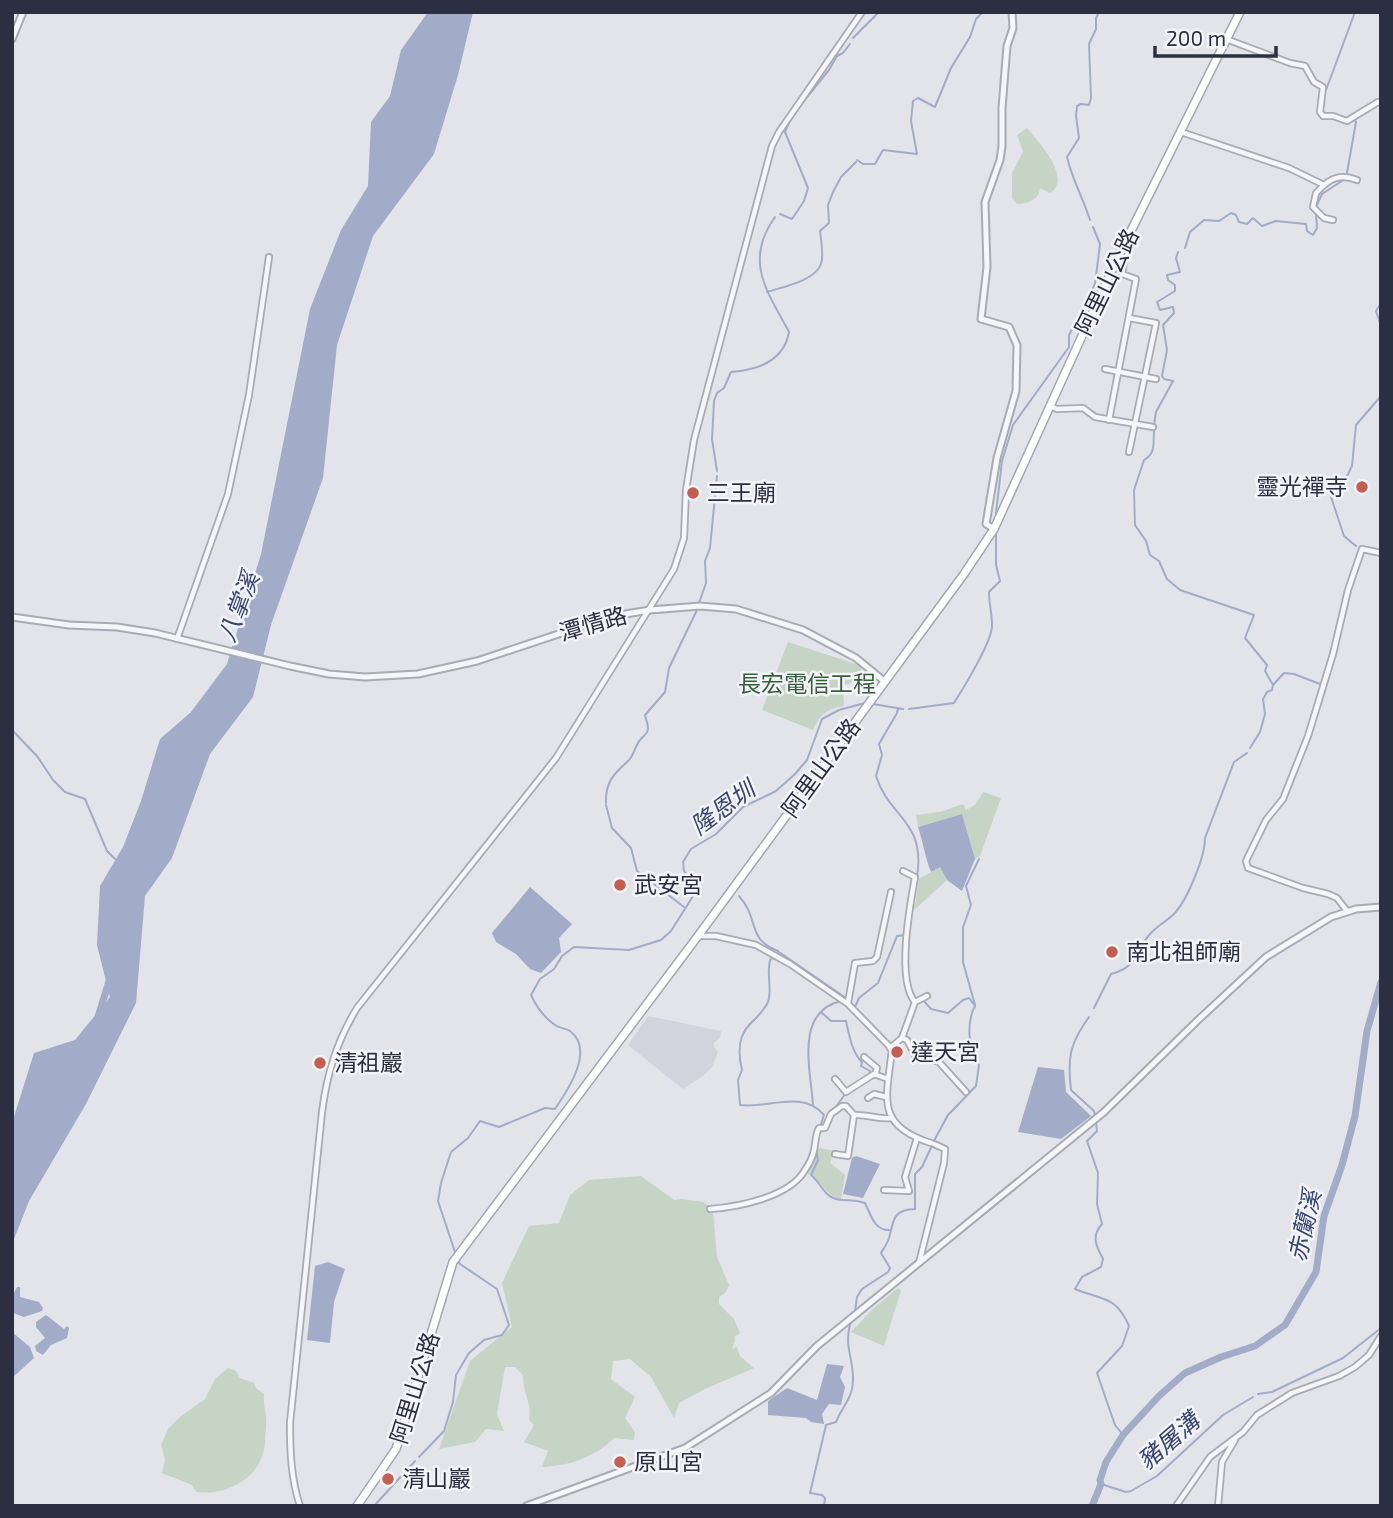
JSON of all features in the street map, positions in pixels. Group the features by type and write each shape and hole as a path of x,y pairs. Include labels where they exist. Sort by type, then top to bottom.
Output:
{"main road":[{"name":"阿里山公路","path":"357,1506 396,1449 455,1259 698,936 994,529 1118,257 1240,12"}],"street":[{"path":"12,39 23,12"},
{"path":"300,1506 292,1467 290,1423 322,1112 326,1082 337,1046 357,1008 556,758 664,589 680,555 694,440 772,146 862,12"},
{"path":"994,529 986,524 997,458 1016,396 1017,348 1014,334 1008,326 981,319 988,267 984,205 1001,153 1002,108 1007,46 1013,28 1012,12"},
{"path":"1227,40 1305,66 1314,82 1324,88 1320,112 1323,116 1334,116 1347,121 1377,102 1381,103"},
{"path":"1181,132 1290,167 1324,185"},
{"path":"1333,220 1324,218 1313,207 1316,193 1332,178 1341,176 1357,180"},
{"path":"12,617 69,625 117,627 180,640 228,494 249,395 269,257"},
{"path":"1109,420 1136,279 1122,274 1124,261 1118,257"},
{"path":"1129,318 1156,323 1129,452"},
{"path":"1105,369 1156,379"},
{"path":"1050,405 1056,409 1083,408 1095,417 1153,427"},
{"path":"1347,911 1337,898 1248,868 1246,861 1266,820 1283,799 1308,736 1362,549 1381,553"},
{"name":"潭情路","path":"180,640 329,674 365,677 418,674 477,662 613,616 700,606 736,609 803,630 838,647 884,681"},
{"path":"903,871 915,877 906,943 906,983 915,1002"},
{"path":"848,1004 855,963 873,961 877,957 891,892"},
{"path":"526,1506 671,1454 705,1436 771,1393 817,1346 1104,1112 1266,957 1325,921 1347,911 1381,907"},
{"path":"698,936 716,936 755,945 790,964 848,1004 890,1048"},
{"path":"919,1263 944,1163 945,1149 917,1138 895,1124 886,1097 890,1048 902,1038 915,1002 927,996"},
{"path":"902,1038 907,1040 915,1055 939,1062 966,1092"},
{"path":"835,1079 846,1092 875,1075 877,1068 864,1057"},
{"path":"875,1075 888,1079"},
{"path":"868,1098 874,1094 886,1097"},
{"path":"710,1209 751,1202 789,1187 803,1174 814,1150 819,1128 824,1128 831,1114 846,1106 854,1115 848,1156 835,1154"},
{"path":"854,1115 866,1114 881,1120 892,1118"},
{"path":"884,1190 909,1191 905,1177 917,1138"},
{"path":"1176,1506 1210,1457 1236,1438 1257,1415 1292,1393 1339,1376 1355,1367 1369,1355 1381,1336"},
{"path":"1218,1506 1222,1462 1236,1438"}],"shaded area":[{"path":"648,1016 721,1031 720,1038 714,1043 718,1052 712,1067 683,1089 628,1045"}],"green space":[{"path":"1027,128 1051,160 1058,178 1050,193 1040,188 1035,199 1017,204 1012,198 1012,173 1023,152 1017,135"},
{"name":"長宏電信工程","path":"788,642 862,666 860,676 843,686 844,706 825,713 813,730 762,710"},
{"path":"983,792 1001,798 980,856 975,859 962,814 918,827 916,815 940,812 963,804 966,810 975,805"},
{"path":"940,867 947,880 914,910 919,879"},
{"path":"820,1148 834,1151 830,1163 845,1175 841,1199 831,1195 816,1179 806,1173 815,1151"},
{"path":"641,1176 674,1200 704,1202 713,1211 717,1257 729,1285 726,1292 719,1297 719,1304 734,1319 740,1333 734,1337 732,1349 737,1347 740,1356 754,1368 679,1403 674,1418 651,1377 630,1359 613,1361 611,1379 635,1397 625,1418 635,1432 634,1440 614,1438 607,1445 581,1459 542,1467 548,1451 524,1442 534,1425 529,1420 530,1409 523,1375 515,1367 505,1367 497,1414 504,1431 486,1429 475,1442 439,1449 470,1361 512,1327 502,1283 529,1226 559,1223 570,1195 589,1180"},
{"path":"898,1288 901,1290 884,1346 851,1332 874,1308"},
{"path":"228,1368 236,1371 240,1378 254,1383 264,1394 266,1422 262,1455 250,1475 241,1482 219,1491 196,1492 192,1485 162,1473 165,1460 161,1445 168,1429 205,1399 215,1379"}],"water":[{"path":"428,12 473,12 458,75 434,154 373,236 337,345 323,478 271,625 253,697 210,754 172,858 145,896 136,1003 86,1104 29,1201 12,1244 12,1123 34,1053 75,1040 110,997 97,945 100,886 123,847 141,801 160,739 191,712 227,664 261,554 310,309 341,230 368,186 371,122 390,96 401,50"},
{"path":"962,814 975,859 962,891 947,880 940,867 931,872 918,827"},
{"path":"530,887 572,924 559,938 561,952 541,973 530,969 516,954 496,942 492,933"},
{"path":"1038,1067 1064,1070 1066,1092 1091,1116 1061,1139 1018,1132"},
{"path":"856,1156 880,1164 863,1198 843,1194 852,1158"},
{"path":"328,1262 345,1269 334,1302 330,1343 307,1340 315,1266"},
{"path":"17,1287 20,1287 20,1297 39,1302 42,1311 24,1317 13,1313 12,1297"},
{"path":"46,1315 64,1329 67,1326 69,1328 67,1338 51,1345 43,1355 36,1351 35,1346 45,1338 36,1327 36,1322"},
{"path":"12,1332 30,1347 34,1358 12,1378"},
{"path":"827,1364 844,1366 840,1377 845,1387 841,1405 829,1404 822,1414 824,1424 811,1422 806,1418 768,1415 768,1401 787,1388 817,1400"}],"waterway":[{"path":"853,38 879,12"},
{"path":"857,160 863,164 875,164 883,150 917,154 911,121 913,101 918,98 935,107 951,68 970,37 976,19 983,12"},
{"name":"隆恩圳","path":"1090,220 1067,157 1079,138 1077,106 1089,105 1091,98 1089,44 1096,29 1099,12"},
{"path":"1326,90 1355,12"},
{"path":"798,108 837,56 850,44"},
{"path":"780,214 792,219 804,201 808,188 785,132 791,118"},
{"path":"1347,173 1356,122 1354,119"},
{"path":"767,292 797,282 818,270 822,257 820,231 829,223 828,205 841,177 856,162"},
{"path":"1316,207 1322,194 1345,179"},
{"path":"1185,248 1190,232 1204,220 1219,221 1231,213 1236,215 1239,222 1247,224 1253,218 1262,226 1276,221 1306,224 1307,231 1313,235 1317,228 1316,214"},
{"path":"717,471 712,439 714,401 717,393 724,388 731,372 751,369 776,357 789,332 767,290 760,263 761,248 775,217"},
{"name":"隆恩圳","path":"1083,307 1095,284 1100,244 1093,227"},
{"path":"1154,425 1156,412 1173,381 1162,376 1167,350 1163,325 1174,313 1173,307 1160,310 1157,302 1175,291 1175,285 1168,280 1167,275 1180,272 1176,258 1178,252"},
{"path":"1381,303 1376,311 1381,326"},
{"name":"隆恩圳","path":"996,513 1002,461 1013,425 1069,347 1069,335 1081,312"},
{"path":"1356,546 1344,536 1331,497 1344,482 1352,466 1356,425 1381,396"},
{"path":"1154,431 1152,451 1144,460 1134,490 1135,525 1146,541 1150,555 1159,561 1167,579 1180,590 1254,615 1245,638 1267,665 1265,671 1273,685 1263,699 1265,714 1260,732 1250,748"},
{"path":"699,603 706,583 705,561 710,548 717,476"},
{"name":"隆恩圳","path":"909,709 954,703 983,653 992,625 989,592 1000,581 996,565 996,531"},
{"path":"606,803 607,789 612,778 631,758 638,742 648,730 645,715 665,692 669,668 697,610"},
{"path":"1273,685 1284,673 1320,684"},
{"name":"隆恩圳","path":"456,1255 438,1201 451,1152 468,1138 480,1121 499,1127 545,1108 555,1109 577,1070 580,1059 577,1039 570,1031 548,1019 531,995 540,979 554,969 562,956 574,947 629,950 661,940 671,931 695,893 694,885 684,871 683,862 691,849 716,834 743,807 776,791 795,774 807,760 822,719 839,710 865,703"},
{"name":"隆恩圳","path":"873,704 903,709"},
{"path":"898,708 879,744 882,755 876,776 916,843 917,877"},
{"path":"12,730 37,756 53,780 65,792 85,799 107,851 115,859"},
{"path":"1094,1008 1111,974 1131,963 1150,934 1172,916 1185,898 1195,877 1205,838 1234,762 1247,753"},
{"path":"606,805 612,828 631,848 637,871 684,907"},
{"path":"975,1005 963,962 963,927 971,905 966,886 979,859"},
{"path":"739,896 761,941 778,951 775,959 771,958 769,963 768,1002 746,1029 741,1040 742,1070 738,1080 740,1105 795,1101 806,1103 824,1115 820,1127"},
{"path":"850,1002 855,1007 859,998 878,983 897,936 906,935"},
{"path":"779,952 846,998"},
{"name":"八掌溪","path":"98,1017 110,978"},
{"name":"赤蘭溪","path":"1092,1506 1106,1462 1123,1435 1159,1396 1185,1373 1255,1346 1285,1325 1316,1272 1324,1216 1355,1116 1367,1031 1381,982"},
{"path":"855,1311 857,1297 862,1289 890,1268 881,1253 895,1217 902,1211 915,1209 915,1174 922,1167 948,1115 976,1086 979,1065 972,1052 970,1036 975,1006 969,998 948,1013 931,1009 923,1000"},
{"path":"813,1105 809,1060 811,1030 826,1007 841,1001"},
{"path":"821,1012 831,1021 846,1021 853,1048 862,1062 861,1066 870,1071 869,1075"},
{"path":"1089,1017 1071,1051 1070,1079 1071,1090 1095,1115"},
{"path":"835,1108 846,1093"},
{"path":"1096,1123 1097,1131 1087,1141 1098,1173 1097,1204 1102,1224 1096,1241 1103,1259 1101,1267 1082,1277 1075,1289 1113,1304 1129,1326 1122,1346 1097,1373 1115,1425 1123,1435"},
{"path":"816,1149 818,1160 811,1175 825,1192 836,1199 865,1203 876,1225 889,1230"},
{"name":"隆恩圳","path":"419,1457 444,1431 453,1402 456,1375 469,1353 484,1340 502,1335 509,1325 497,1289 458,1261"},
{"path":"824,1506 825,1498 822,1495 810,1493 826,1425 836,1422 852,1387 853,1373 848,1345 851,1321"},
{"name":"豬屠溝","path":"1258,1394 1272,1392 1343,1358 1381,1328"},
{"name":"豬屠溝","path":"1101,1484 1126,1492 1131,1491 1157,1476 1223,1415 1253,1397"},
{"name":"隆恩圳","path":"374,1506 415,1461"}],"place":[{"name":"靈光禪寺","path":"1362,487"},
{"name":"三王廟","path":"693,493"},
{"name":"武安宮","path":"620,885"},
{"name":"南北祖師廟","path":"1112,952"},
{"name":"達天宮","path":"897,1052"},
{"name":"清祖巖","path":"320,1063"},
{"name":"原山宮","path":"620,1462"},
{"name":"清山巖","path":"388,1479"}]}
